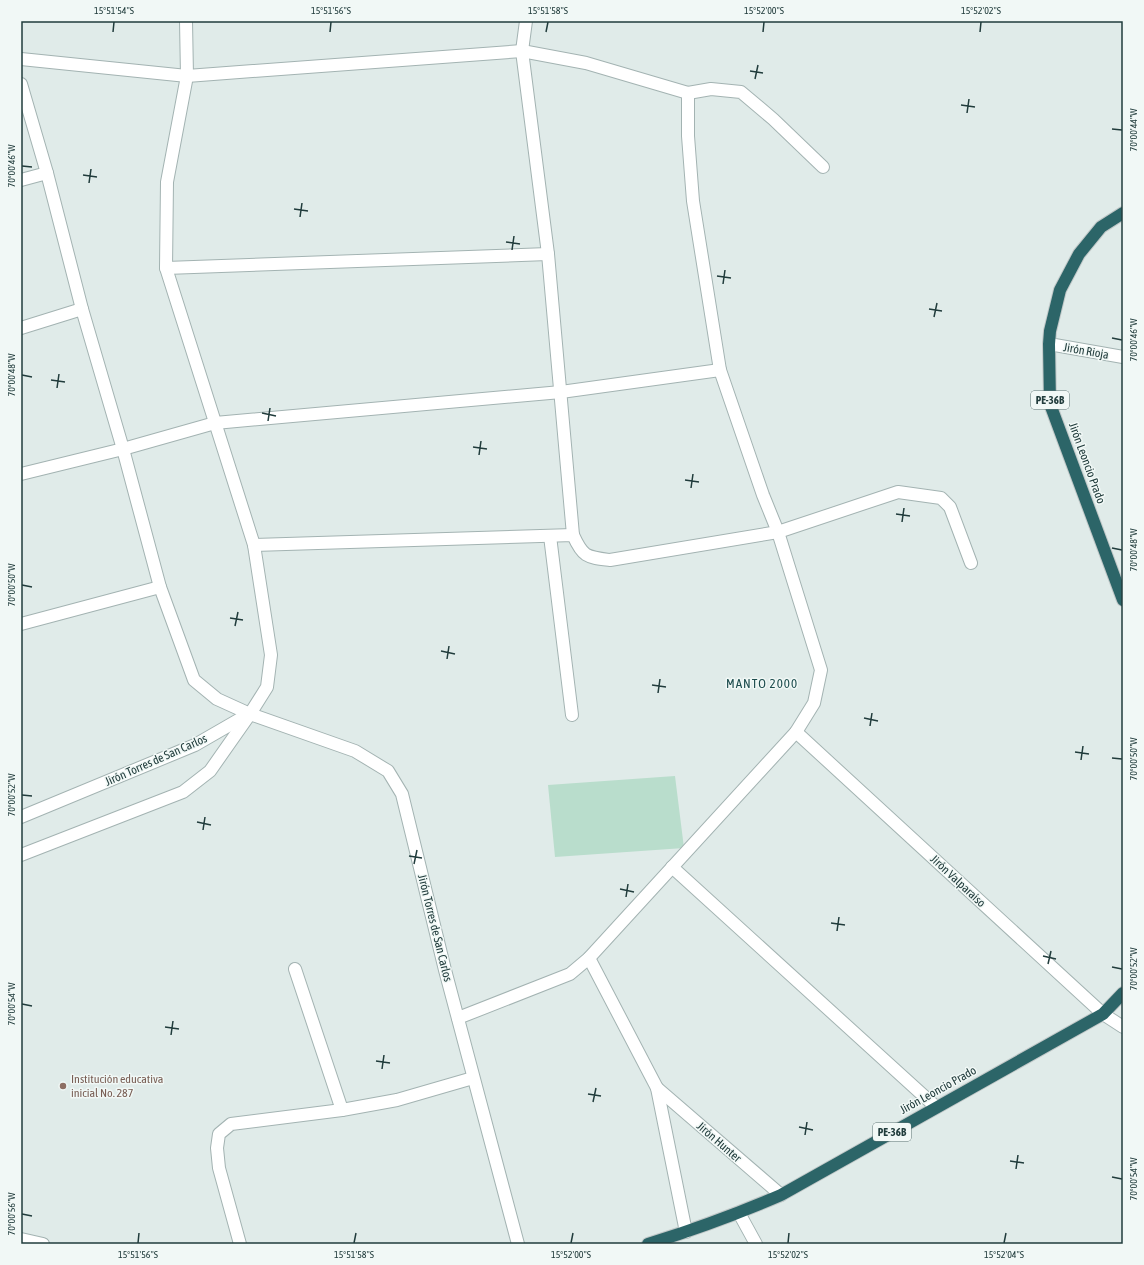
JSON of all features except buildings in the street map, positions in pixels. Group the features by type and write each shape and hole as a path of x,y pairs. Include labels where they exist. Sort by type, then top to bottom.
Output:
{"highway":[{"name":"Jirón Leoncio Prado","path":"1123,213 1101,227 1079,254 1060,290 1050,331 1049,344 1050,404 1123,600"},
{"name":"Jirón Leoncio Prado","path":"648,1244 739,1213 781,1195 1103,1014 1123,993"}],"street":[{"path":"21,855 183,792 210,771 250,714 266,687 271,656 254,545 166,268 167,182 188,76 186,21"},
{"path":"526,21 522,51 548,254 573,535 579,548 589,558 610,560 778,532 898,492 941,498 950,507 971,563"},
{"path":"21,59 188,76 522,51 586,63 688,93 711,89 741,92 773,119 823,167"},
{"path":"21,84 47,173 82,309 123,449 160,587 194,680 217,699 250,714"},
{"path":"458,1018 570,974 589,958 796,732 814,703 822,670 778,532 763,495 720,370 693,201 688,136 688,93"},
{"path":"21,180 47,173"},
{"path":"166,268 548,254"},
{"path":"21,328 82,309"},
{"name":"Jirón Rioja","path":"1049,344 1123,357"},
{"path":"21,474 123,449 215,423 561,392 720,370"},
{"path":"254,545 573,535"},
{"path":"550,536 572,715"},
{"path":"21,624 160,587"},
{"name":"Jirón Torres de San Carlos","path":"21,817 195,745 250,714 355,751 388,771 402,794 515,1244"},
{"name":"Jirón Valparaiso","path":"796,732 1103,1014 1123,1027"},
{"path":"672,866 936,1107"},
{"name":"Jirón Hunter","path":"589,958 656,1088 686,1232"},
{"path":"295,969 342,1110"},
{"path":"240,1244 218,1168 216,1148 219,1134 231,1124 342,1110 397,1100 473,1078"},
{"name":"Jirón Hunter","path":"656,1088 781,1195"},
{"path":"739,1213 756,1244"},
{"path":"21,1239 43,1244"}],"green space":[{"path":"675,776 684,848 555,857 548,785"}],"place":[{"name":"Institución educativa inicial No. 287","path":"63,1086"}],"district":[{"name":"MANTO 2000","path":"762,683"}]}
